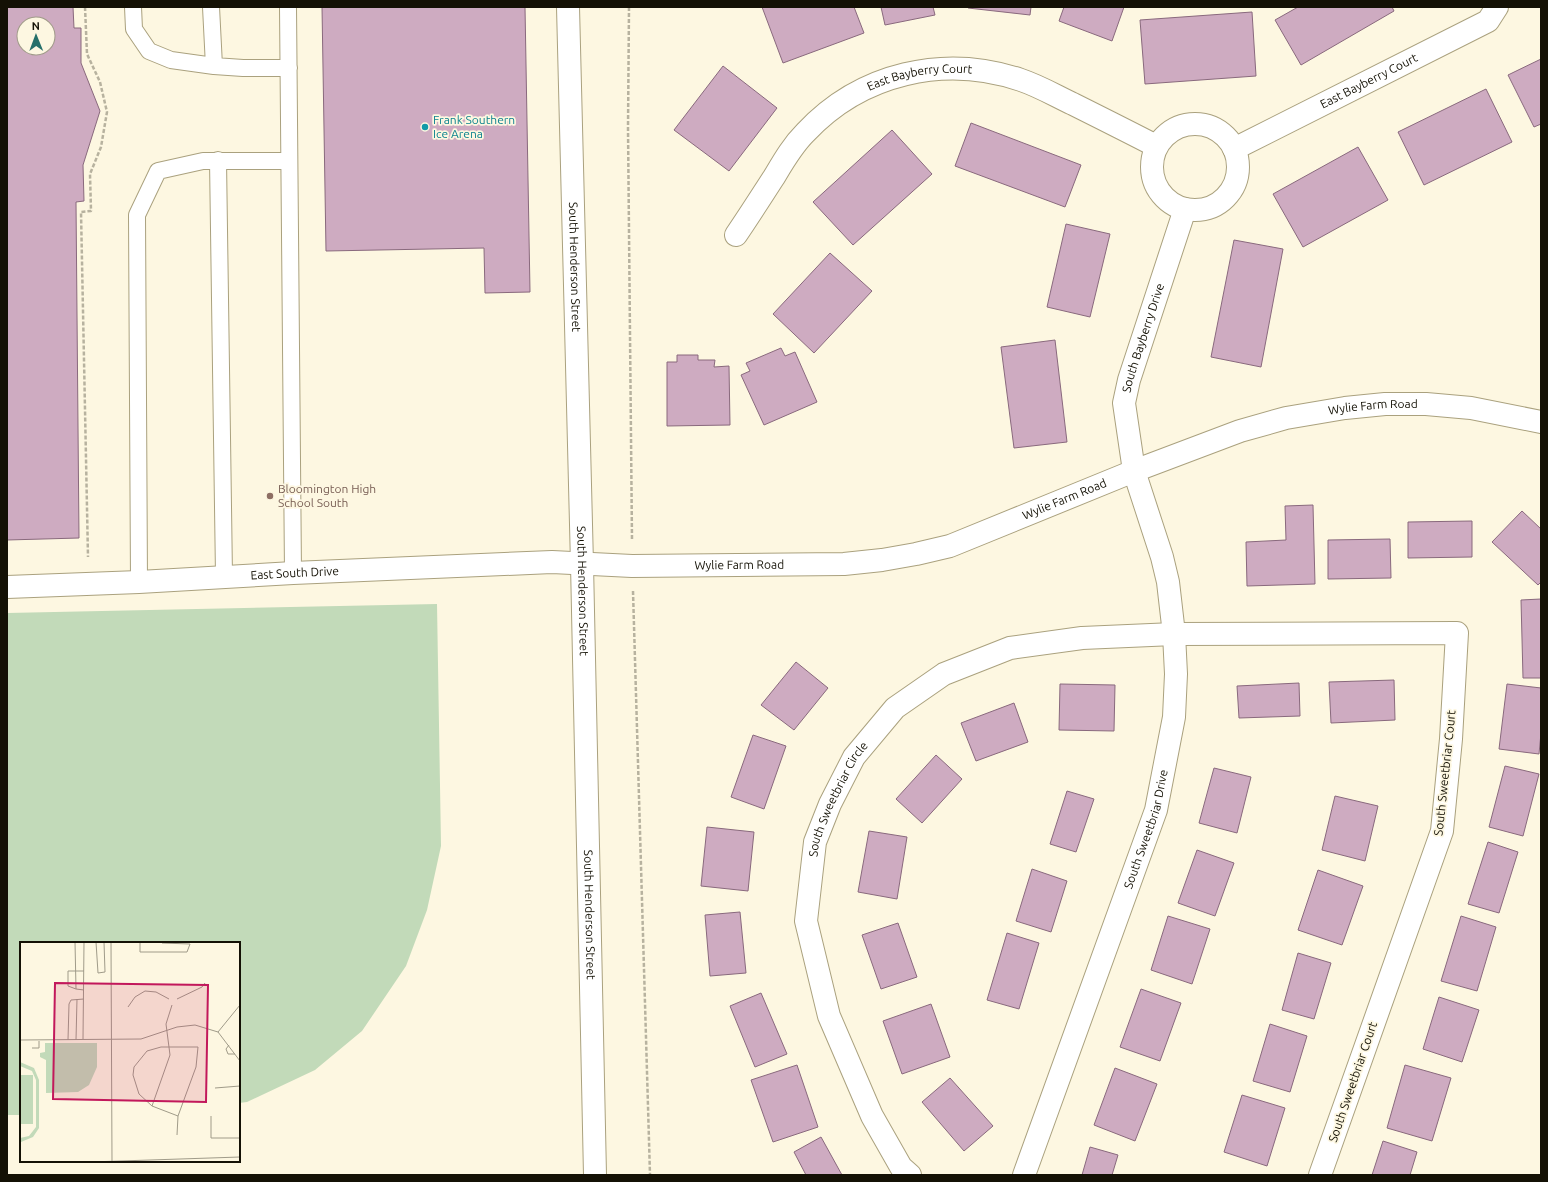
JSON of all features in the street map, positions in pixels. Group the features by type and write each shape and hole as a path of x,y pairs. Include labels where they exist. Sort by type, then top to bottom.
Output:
{"street":[{"name":"South Henderson Street","path":"568,7 595,1175"},
{"name":"East Bayberry Court","path":"1234,150 1488,21 1497,7"},
{"name":"East Bayberry Court","path":"736,236 792,149 805,132 847,98 873,84 910,72 954,68 998,73 1022,80 1046,90 1156,146"},
{"path":"1190,124 1204,124 1227,138 1234,150 1238,163 1237,176 1232,189 1223,200 1212,207 1198,210 1184,209 1172,204 1162,196 1155,185 1152,172 1152,158 1156,146 1165,135 1177,128 1190,124"},
{"name":"South Bayberry Drive","path":"1134,471 1124,403 1129,380 1184,209"},
{"name":"Wylie Farm Road","path":"582,564 632,566 844,564 882,560 916,554 950,546 1134,471 1240,431 1286,418 1345,408 1385,404 1426,404 1471,408 1541,422"},
{"name":"South Sweetbriar Drive","path":"1024,1175 1156,810 1174,717 1176,674 1174,634 1168,582 1162,556 1134,471"},
{"name":"East South Drive","path":"7,587 552,562 582,564"},
{"name":"South Sweetbriar Court","path":"1174,634 1457,633 1451,739 1442,831 1320,1175"},
{"name":"South Sweetbriar Circle","path":"910,1175 901,1166 872,1116 829,1016 806,921 815,842 830,804 854,757 895,708 944,674 1010,648 1082,638 1174,634"}],"lane":[{"path":"133,7 134,28 149,51 171,60 214,66 243,68 288,68"},
{"path":"211,7 214,66"},
{"path":"288,7 293,573"},
{"path":"218,160 224,576"},
{"path":"139,582 137,215 158,171 203,161 289,160"}],"path":[{"path":"85,7 87,54 100,82 107,112 101,147 90,174 91,211 81,212 88,563"}],"green space":[{"path":"437,604 441,846 427,910 406,966 362,1031 315,1070 247,1102 240,1103 240,942 20,942 20,1115 7,1115 7,613"}],"building":[{"path":"7,7 73,7 74,28 81,28 81,63 100,111 83,165 84,201 76,202 79,538 7,540"},
{"name":"Frank Southern Ice Arena","path":"322,7 525,7 530,292 485,293 484,248 326,251"},
{"path":"762,7 854,7 864,33 783,63"},
{"path":"881,7 933,7 935,15 885,25"},
{"path":"968,7 1031,7 1030,15"},
{"path":"1064,7 1124,7 1112,41 1059,21"},
{"path":"1298,7 1392,7 1394,11 1301,65 1275,20"},
{"path":"1252,12 1256,76 1145,84 1140,20"},
{"path":"1541,59 1541,124 1534,127 1508,75"},
{"path":"723,66 777,108 729,171 674,130"},
{"path":"1486,89 1512,142 1424,185 1398,132"},
{"path":"971,123 1081,165 1065,207 955,166"},
{"path":"892,130 932,174 853,245 813,202"},
{"path":"1358,147 1388,200 1303,247 1273,194"},
{"path":"1066,224 1110,234 1090,317 1047,307"},
{"path":"1234,240 1283,249 1261,367 1211,357"},
{"path":"830,253 872,291 814,353 773,314"},
{"path":"1055,340 1067,442 1014,448 1001,347"},
{"path":"781,348 785,356 795,352 817,402 764,425 741,375 750,371 746,363"},
{"path":"677,355 698,355 698,360 715,360 714,367 729,366 730,425 667,426 667,362 677,362"},
{"path":"1313,505 1315,584 1247,586 1246,542 1286,540 1285,506"},
{"path":"1522,511 1541,529 1541,582 1538,585 1492,542"},
{"path":"1472,521 1472,557 1408,558 1408,522"},
{"path":"1390,539 1391,578 1328,579 1328,540"},
{"path":"1541,599 1541,678 1523,678 1521,600"},
{"path":"796,662 828,688 794,730 761,705"},
{"path":"1394,680 1395,720 1331,723 1329,682"},
{"path":"1299,683 1300,716 1239,718 1237,686"},
{"path":"1060,684 1115,685 1114,731 1059,730"},
{"path":"1507,684 1541,688 1541,733 1539,754 1499,749"},
{"path":"1014,703 1028,742 976,761 961,723"},
{"path":"753,735 786,746 764,809 731,797"},
{"path":"936,755 962,779 922,823 896,799"},
{"path":"1505,766 1539,774 1523,836 1489,827"},
{"path":"1214,768 1251,777 1237,833 1199,823"},
{"path":"1067,791 1094,799 1076,852 1050,844"},
{"path":"1335,796 1378,806 1365,861 1322,850"},
{"path":"707,827 754,832 748,891 701,886"},
{"path":"869,831 907,837 897,899 858,892"},
{"path":"1488,842 1518,852 1499,913 1468,904"},
{"path":"1197,850 1234,863 1215,916 1178,903"},
{"path":"1032,869 1067,881 1051,932 1016,921"},
{"path":"1318,870 1363,886 1342,945 1298,930"},
{"path":"740,912 746,973 710,976 705,915"},
{"path":"1168,916 1210,929 1192,984 1151,970"},
{"path":"1461,916 1496,927 1477,991 1441,981"},
{"path":"898,923 917,977 881,989 862,935"},
{"path":"1007,933 1039,943 1019,1009 987,1000"},
{"path":"1298,953 1331,963 1314,1019 1282,1010"},
{"path":"1141,989 1181,1003 1160,1061 1120,1047"},
{"path":"761,993 787,1054 755,1067 730,1006"},
{"path":"1439,997 1479,1010 1462,1062 1423,1049"},
{"path":"931,1004 950,1057 902,1074 883,1021"},
{"path":"1270,1024 1307,1036 1290,1092 1253,1081"},
{"path":"797,1065 818,1127 773,1142 751,1080"},
{"path":"1405,1065 1451,1078 1432,1141 1387,1128"},
{"path":"1115,1068 1157,1084 1135,1141 1094,1125"},
{"path":"950,1078 993,1126 964,1151 922,1102"},
{"path":"1242,1095 1285,1108 1267,1166 1224,1152"},
{"path":"821,1137 842,1175 806,1175 794,1152"},
{"path":"1383,1141 1417,1152 1410,1175 1372,1175"},
{"path":"1090,1147 1118,1155 1112,1175 1082,1175"}],"place":[{"name":"Frank Southern Ice Arena","path":"425,127"},
{"name":"Bloomington High School South","path":"270,496"}]}
